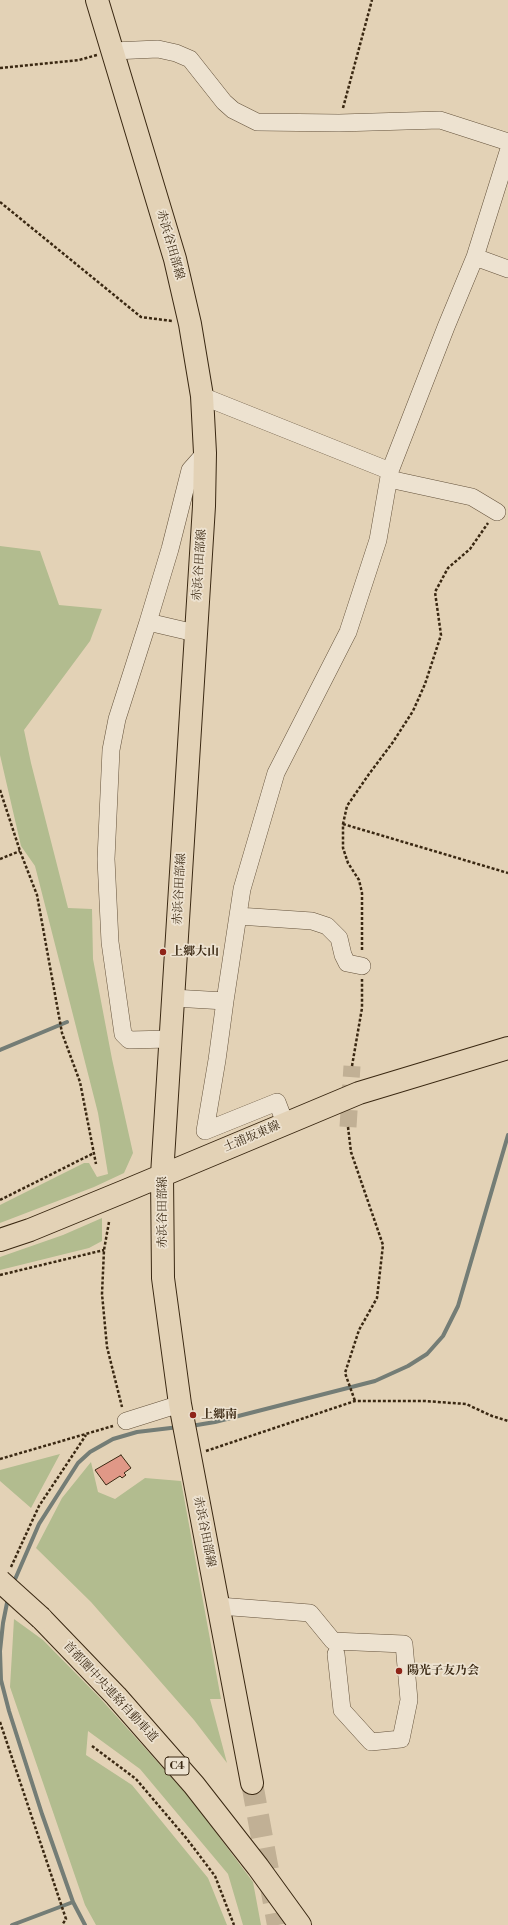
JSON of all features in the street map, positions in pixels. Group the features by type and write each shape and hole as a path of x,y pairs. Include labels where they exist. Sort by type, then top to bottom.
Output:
{"main road":[{"name":"赤浜谷田部線","path":"97,0 175,259 190,324 202,396 205,453 204,506 162,1175 163,1278 180,1404 189,1456 252,1784"},
{"name":"土浦坂東線","path":"0,1240 30,1230 359,1093 508,1048"},
{"name":"首都圏中央連絡自動車道","path":"5,1575 41,1618 116,1696 194,1785 258,1867 300,1925"}],"street":[{"path":"113,51 158,50 176,53 190,59 224,102 233,110 257,122 339,123 440,120 508,142"},
{"path":"285,1123 277,1102 205,1131 242,889 276,774 348,632 378,540 390,475 446,328 475,257 508,152"},
{"path":"475,257 508,269"},
{"path":"202,396 390,475 472,497 497,512"},
{"path":"170,1039 129,1040 123,1034 110,942 106,858 111,750 117,719 170,548 190,470 205,453"},
{"path":"148,622 195,633"},
{"path":"238,916 312,921 327,926 339,938 343,955 347,963 362,966"},
{"path":"173,998 225,1001"},
{"path":"126,1421 180,1404"},
{"path":"219,1606 310,1613 334,1641 404,1644 409,1700 401,1739 371,1742 342,1710 336,1654"}],"path":[{"path":"339,123 372,0"},
{"path":"0,68 79,60 113,51"},
{"path":"0,202 141,316 190,324"},
{"path":"497,512 470,549 448,568 435,592 441,635 425,684 413,711 393,742 368,774 348,806 343,824 508,873"},
{"path":"0,790 20,851 37,895 62,1033 80,1082 96,1164"},
{"path":"0,859 20,851"},
{"path":"348,1127 351,1152 383,1245 378,1298 359,1330 345,1373 355,1401"},
{"path":"0,1200 94,1153"},
{"path":"0,1459 126,1421 107,1347 102,1294 104,1250 110,1222"},
{"path":"0,1275 104,1250"},
{"path":"189,1456 355,1401 425,1401 466,1404 492,1416 508,1420"},
{"path":"5,1575 40,1506 86,1434"},
{"path":"0,1722 66,1920 62,1925"},
{"path":"92,1746 136,1779 187,1839 215,1876 234,1925"}],"green space":[{"path":"0,546 40,551 59,605 102,609 90,641 24,730 68,908 92,909 93,959 112,1059 133,1153 124,1173 94,1187 0,1223 0,1205 84,1163 89,1163 97,1177 108,1174 98,1113 35,866 21,846 0,755"},
{"path":"102,1218 102,1241 89,1248 0,1270 0,1257 63,1235"},
{"path":"60,1454 31,1508 0,1481 0,1470"},
{"path":"91,1462 98,1492 115,1499 145,1478 181,1481 221,1699 210,1699 227,1763 194,1720 91,1602 36,1548 62,1498"},
{"path":"14,1619 43,1640 100,1698 190,1798 253,1882 261,1925 243,1925 228,1874 140,1769 88,1731 86,1755 132,1785 208,1878 227,1925 96,1925 85,1905 10,1687"}],"building":[{"path":"121,1455 131,1468 124,1473 126,1475 122,1478 120,1476 106,1485 95,1470"}],"waterway":[{"path":"0,1050 67,1022"},
{"path":"191,1426 215,1422 375,1381 408,1366 427,1354 443,1336 458,1306 508,1135"},
{"path":"13,1584 39,1524 78,1463 90,1452 113,1439 137,1432 179,1427"},
{"path":"8,1598 3,1623 0,1651 1,1680 9,1711 42,1814 73,1902 85,1925"},
{"path":"12,1925 73,1902"}],"tunnel":[{"path":"348,1127 352,1066"},
{"path":"252,1783 278,1925"}],"place":[{"name":"上郷大山","path":"163,952"},
{"name":"上郷南","path":"193,1415"},
{"name":"陽光子友乃会","path":"399,1671"}]}
